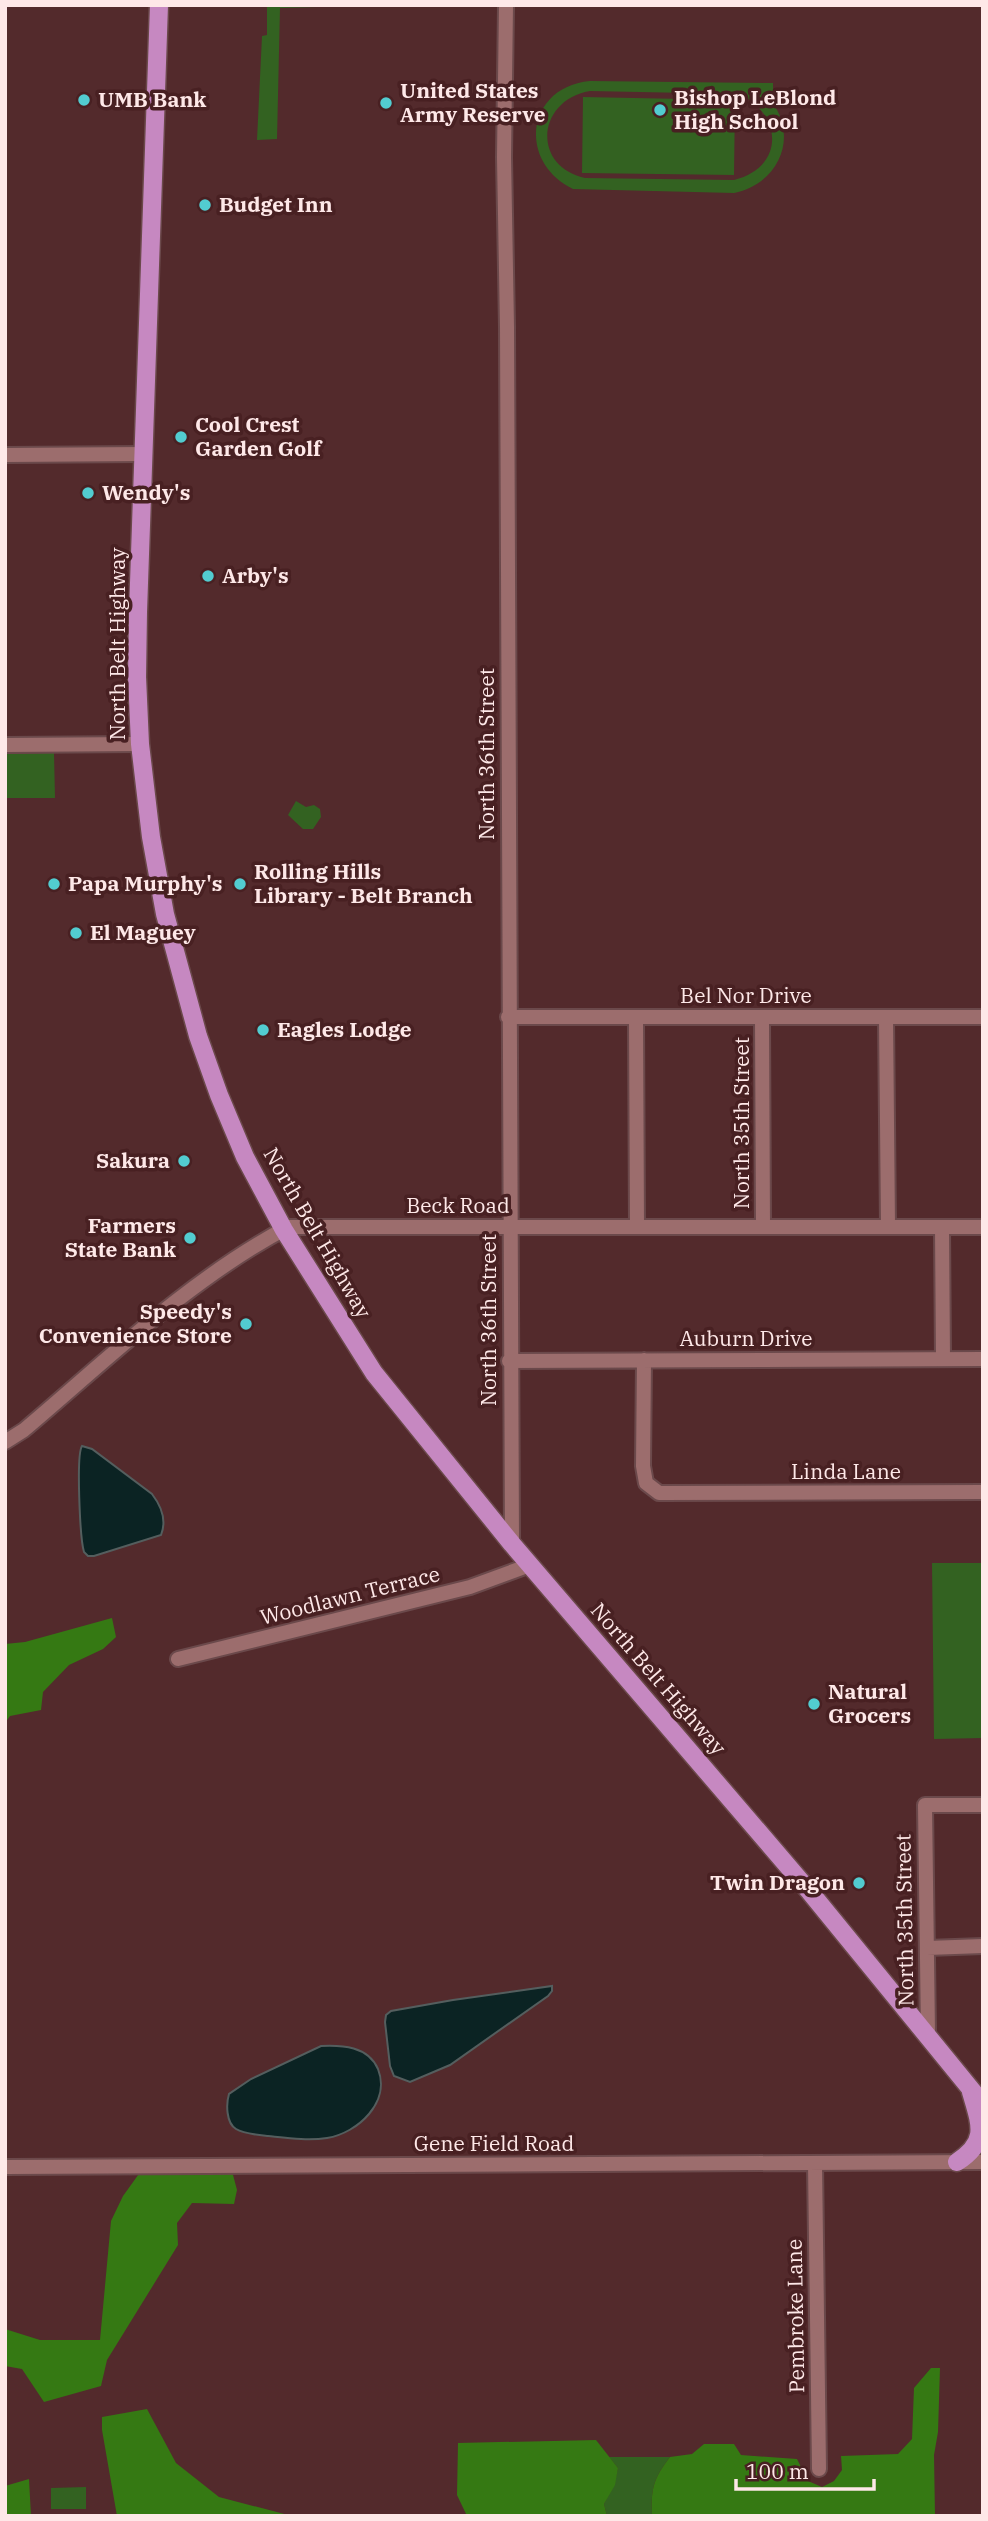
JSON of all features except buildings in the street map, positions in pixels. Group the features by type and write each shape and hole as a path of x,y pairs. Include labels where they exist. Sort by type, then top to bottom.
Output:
{"main road":[{"name":"North Belt Highway","path":"159,5 137,677 140,744 151,838 165,914 191,1012 216,1087 245,1157 284,1230 374,1373 512,1544 810,1892 983,2104"},
{"path":"957,2162 977,2151 981,2141 981,2119 969,2086"}],"street":[{"name":"North 36th Street","path":"506,5 509,1361 512,1544"},
{"path":"5,455 144,454"},
{"path":"5,744 140,744"},
{"name":"Bel Nor Drive","path":"508,1017 983,1017"},
{"path":"886,1017 888,1227"},
{"path":"636,1018 638,1227"},
{"name":"North 35th Street","path":"762,1018 763,1227"},
{"name":"Beck Road","path":"5,1442 24,1430 201,1283 240,1255 288,1227 983,1227"},
{"path":"942,1227 943,1359"},
{"name":"Auburn Drive","path":"509,1361 983,1359"},
{"name":"Linda Lane","path":"644,1360 643,1466 646,1483 659,1493 983,1492"},
{"name":"Woodlawn Terrace","path":"178,1659 470,1587 530,1565"},
{"name":"North 35th Street","path":"928,2034 925,1805 983,1805"},
{"path":"927,1948 983,1946"},
{"name":"Gene Field Road","path":"5,2167 983,2162"},
{"name":"Pembroke Lane","path":"815,2163 819,2469"}],"green space":[{"path":"267,5 317,7 280,8 277,139 257,140 262,36 267,35"},
{"path":"590,81 773,83 773,94 766,95 777,109 783,124 781,154 764,179 734,193 573,189 555,177 543,162 537,145 537,127 542,111 552,97 569,86","holes":["590,91 739,94 754,103 764,115 772,140 769,153 762,164 750,174 734,180 585,178 568,171 556,161 549,148 547,133 551,119 559,107 572,97"]},
{"path":"583,97 735,100 734,175 582,173"},
{"path":"54,753 55,798 5,798 5,754"},
{"path":"296,801 306,807 314,805 320,809 321,817 313,829 303,829 288,815"},
{"path":"932,1563 983,1563 983,1738 934,1739"},
{"path":"112,1618 116,1637 103,1649 69,1665 43,1692 41,1710 10,1716 5,1723 5,1644 25,1642"},
{"path":"141,2171 232,2171 237,2190 234,2204 192,2203 177,2223 178,2245 107,2360 101,2386 44,2402 22,2369 5,2366 5,2329 40,2340 100,2340 111,2221 123,2196"},
{"path":"931,2368 940,2368 938,2432 934,2455 935,2516 652,2516 654,2485 664,2465 670,2457 692,2454 704,2444 734,2444 741,2455 797,2459 808,2481 822,2487 834,2481 842,2470 841,2456 898,2454 912,2439 914,2388"},
{"path":"147,2409 176,2463 219,2497 292,2516 117,2516 102,2417"},
{"path":"596,2440 618,2468 615,2485 604,2504 607,2516 467,2516 457,2495 458,2443"},
{"path":"609,2457 670,2457 654,2485 652,2516 607,2516 604,2504 614,2485 618,2468"},
{"path":"29,2479 31,2516 5,2516 5,2486"},
{"path":"86,2487 86,2509 51,2509 51,2488"}],"water":[{"path":"82,1446 92,1449 152,1494 162,1514 164,1524 161,1535 94,1556 88,1556 84,1552 79,1498"},
{"path":"552,1986 548,1996 450,2065 410,2082 394,2076 390,2066 385,2022 386,2015 391,2011"},
{"path":"321,2046 354,2048 374,2061 381,2081 380,2093 376,2104 360,2123 339,2135 312,2139 251,2134 239,2131 233,2126 228,2113 229,2094 251,2079"}],"place":[{"name":"UMB Bank","path":"84,100"},
{"name":"United States Army Reserve","path":"386,103"},
{"name":"Bishop LeBlond High School","path":"660,110"},
{"name":"Budget Inn","path":"205,205"},
{"name":"Cool Crest Garden Golf","path":"181,437"},
{"name":"Wendy's","path":"88,493"},
{"name":"Arby's","path":"208,576"},
{"name":"Papa Murphy's","path":"54,884"},
{"name":"Rolling Hills Library - Belt Branch","path":"240,884"},
{"name":"El Maguey","path":"76,933"},
{"name":"Eagles Lodge","path":"263,1030"},
{"name":"Sakura","path":"184,1161"},
{"name":"Farmers State Bank","path":"190,1238"},
{"name":"Speedy's Convenience Store","path":"246,1324"},
{"name":"Natural Grocers","path":"814,1704"},
{"name":"Twin Dragon","path":"859,1883"}]}
